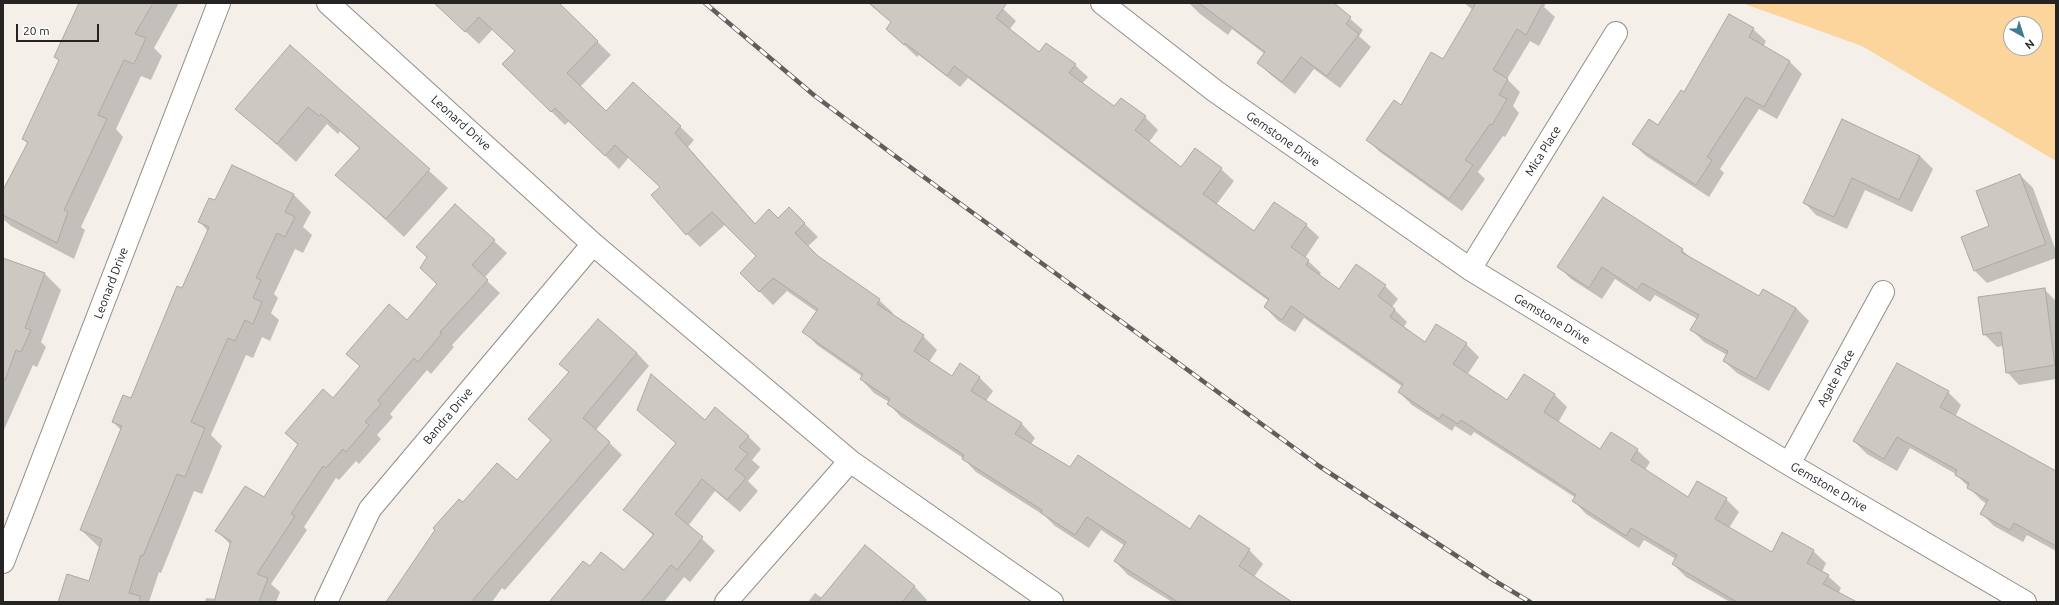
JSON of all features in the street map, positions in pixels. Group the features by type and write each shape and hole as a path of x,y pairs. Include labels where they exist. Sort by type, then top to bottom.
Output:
{"street":[{"name":"Leonard Drive","path":"3,562 219,3"},
{"name":"Leonard Drive","path":"328,3 593,244 850,461 1052,602"},
{"name":"Gemstone Drive","path":"1102,3 1215,91 1470,269 1789,464 2025,602"},
{"name":"Mica Place","path":"1470,269 1616,33"},
{"name":"Bandra Drive","path":"326,602 370,509 593,244"},
{"name":"Agate Place","path":"1789,464 1883,292"},
{"path":"726,602 850,461"}],"shaded area":[{"path":"1742,3 2056,3 2056,161 1862,46"}],"building":[{"path":"79,3 153,3 135,34 146,38 134,64 124,60 98,115 107,119 64,210 68,212 57,243 3,215 3,190 28,142 22,139 59,60 54,57"},
{"path":"434,3 559,3 598,41 567,73 606,111 633,82 681,126 675,133 755,224 769,209 778,218 789,207 805,223 795,233 818,256 880,299 877,304 924,335 914,351 952,376 960,363 980,377 971,391 1022,423 1015,434 1070,467 1078,455 1190,529 1199,515 1250,549 1239,566 1292,602 1178,602 1114,561 1126,542 1087,517 1075,535 1041,513 1042,510 962,459 964,455 887,404 890,399 860,379 863,374 802,332 818,309 773,278 759,292 740,273 756,256 712,212 686,235 651,195 660,187 615,145 605,156 555,108 551,112 502,64 515,51 479,17 465,32"},
{"path":"869,3 1007,3 996,18 1039,52 1046,43 1076,64 1069,73 1114,106 1121,98 1146,116 1135,130 1181,167 1195,148 1222,168 1203,194 1254,231 1274,202 1307,224 1291,247 1309,260 1306,265 1339,289 1356,264 1386,285 1378,296 1395,309 1390,317 1425,342 1436,324 1467,343 1453,364 1507,400 1524,374 1555,394 1544,412 1600,449 1611,432 1638,449 1631,460 1688,497 1697,481 1727,498 1715,519 1772,552 1782,532 1814,550 1807,563 1829,575 1823,584 1857,602 1737,602 1672,564 1677,555 1631,528 1626,536 1572,501 1576,495 1461,420 1458,424 1442,414 1439,419 1398,392 1403,384 1291,306 1282,320 1264,307 1269,299 1129,197 954,66 947,76 905,43 904,45 886,29 891,22"},
{"path":"1199,3 1334,3 1351,17 1346,24 1359,34 1327,76 1301,57 1282,82 1257,63 1265,52"},
{"path":"1476,3 1543,3 1526,35 1517,29 1493,70 1508,79 1499,95 1507,99 1492,125 1490,124 1465,160 1473,165 1449,199 1366,140 1394,100 1401,105 1431,52 1443,59"},
{"path":"1729,14 1754,28 1749,37 1790,61 1764,107 1746,97 1707,157 1712,160 1696,185 1632,144 1649,119 1658,125 1681,90 1684,92"},
{"path":"290,45 430,169 386,219 335,175 360,148 321,114 319,116 308,107 277,144 235,109"},
{"path":"1842,119 1920,156 1899,200 1852,178 1834,217 1803,203"},
{"path":"232,165 294,194 285,212 295,217 285,237 277,233 256,278 261,280 253,298 262,302 253,324 245,320 235,341 228,338 191,422 205,428 185,477 177,474 143,556 141,555 129,593 140,596 140,602 58,602 67,574 89,581 102,539 80,530 122,426 112,422 123,395 131,398 177,286 182,288 209,227 198,222 209,198 215,200"},
{"path":"2020,174 2046,244 1974,271 1961,237 1989,226 1976,191"},
{"path":"1603,197 1683,249 1681,252 1759,296 1763,289 1796,308 1756,379 1723,361 1728,351 1690,330 1699,315 1642,283 1637,290 1602,267 1589,288 1557,267"},
{"path":"455,204 495,240 472,265 488,280 440,332 442,333 418,362 414,358 378,400 381,404 365,422 369,425 346,452 343,449 326,468 323,466 291,514 295,516 257,574 268,578 259,602 214,602 231,541 215,531 245,486 264,497 298,444 285,433 323,389 333,398 360,366 346,354 389,304 407,320 437,284 420,268 427,257 416,247"},
{"path":"3,258 45,273 25,328 31,330 21,352 16,350 5,380 3,379"},
{"path":"2045,288 2055,365 2006,373 2001,332 1983,335 1978,297"},
{"path":"598,319 637,353 583,418 610,442 471,602 386,602 435,530 433,528 459,499 463,502 497,463 517,480 551,440 528,419 569,372 559,364"},
{"path":"1897,363 1949,391 1940,407 2056,471 2056,546 2014,523 2010,530 1980,514 1988,500 1967,488 1969,483 1955,475 1957,470 1897,437 1884,459 1853,441"},
{"path":"651,374 705,420 715,407 749,436 739,447 748,454 735,469 746,478 727,500 702,479 675,514 703,537 677,570 671,565 641,602 549,602 583,561 590,566 601,552 624,570 654,534 623,510 676,443 637,410"},
{"path":"865,545 915,586 902,602 818,602"}],"railway":[{"path":"705,3 815,96 1319,466 1495,581 1530,602"}]}
